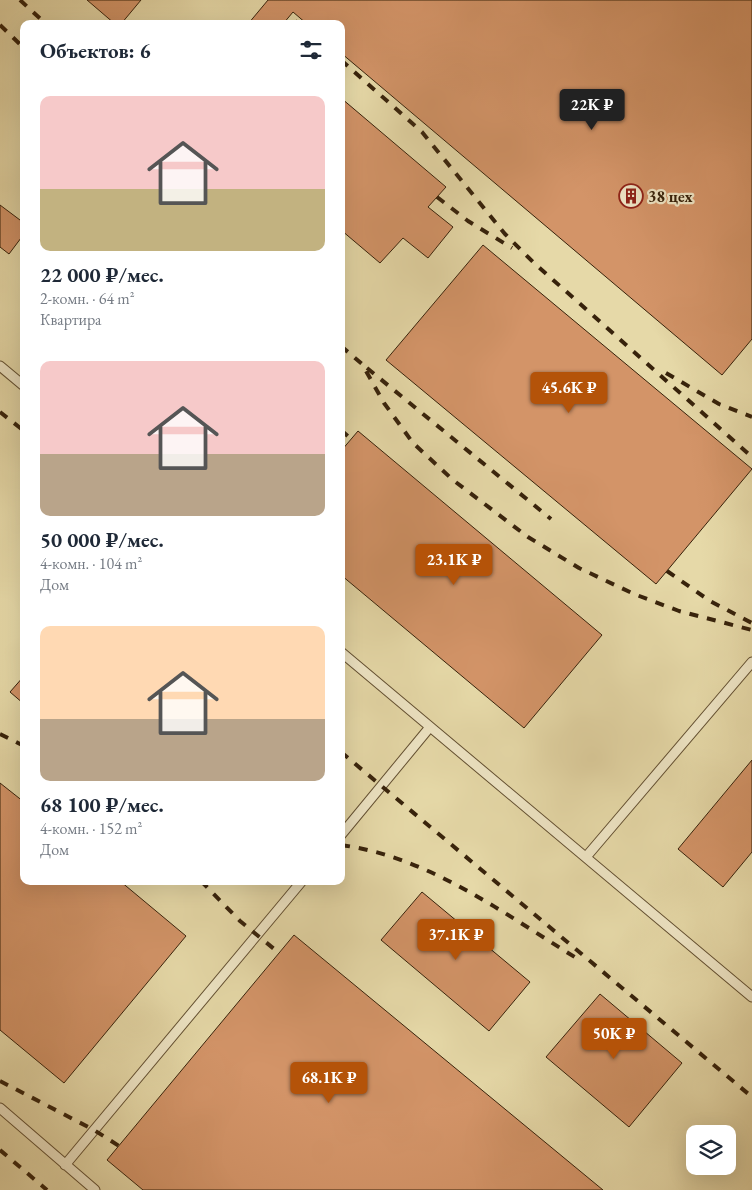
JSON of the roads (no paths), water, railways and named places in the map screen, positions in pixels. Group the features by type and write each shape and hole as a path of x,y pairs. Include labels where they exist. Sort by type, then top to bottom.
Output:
{"lane":[{"path":"0,366 20,383"},
{"path":"345,655 752,997"},
{"path":"586,857 752,662"},
{"path":"345,830 430,727"},
{"path":"65,1165 299,885"},
{"path":"0,1108 94,1190"}],"railway":[{"path":"20,0 42,20"},
{"path":"0,25 20,44"},
{"path":"345,64 422,132 505,234 533,262 752,457"},
{"path":"437,197 468,221 512,248"},
{"path":"345,349 362,364 384,403 413,443 453,480 528,537 579,568 634,594 679,611 752,630"},
{"path":"367,368 551,519"},
{"path":"666,373 719,404 752,417"},
{"path":"0,412 20,428"},
{"path":"345,434 351,439"},
{"path":"667,571 710,601 752,623"},
{"path":"0,734 20,744"},
{"path":"345,755 752,1097"},
{"path":"345,846 374,851 436,874 494,906 578,959"},
{"path":"205,885 240,921 279,953"},
{"path":"0,1081 94,1130 119,1146"},
{"path":"0,1150 47,1190"}],"place":[{"name":"38 цех","path":"631,196"}]}
